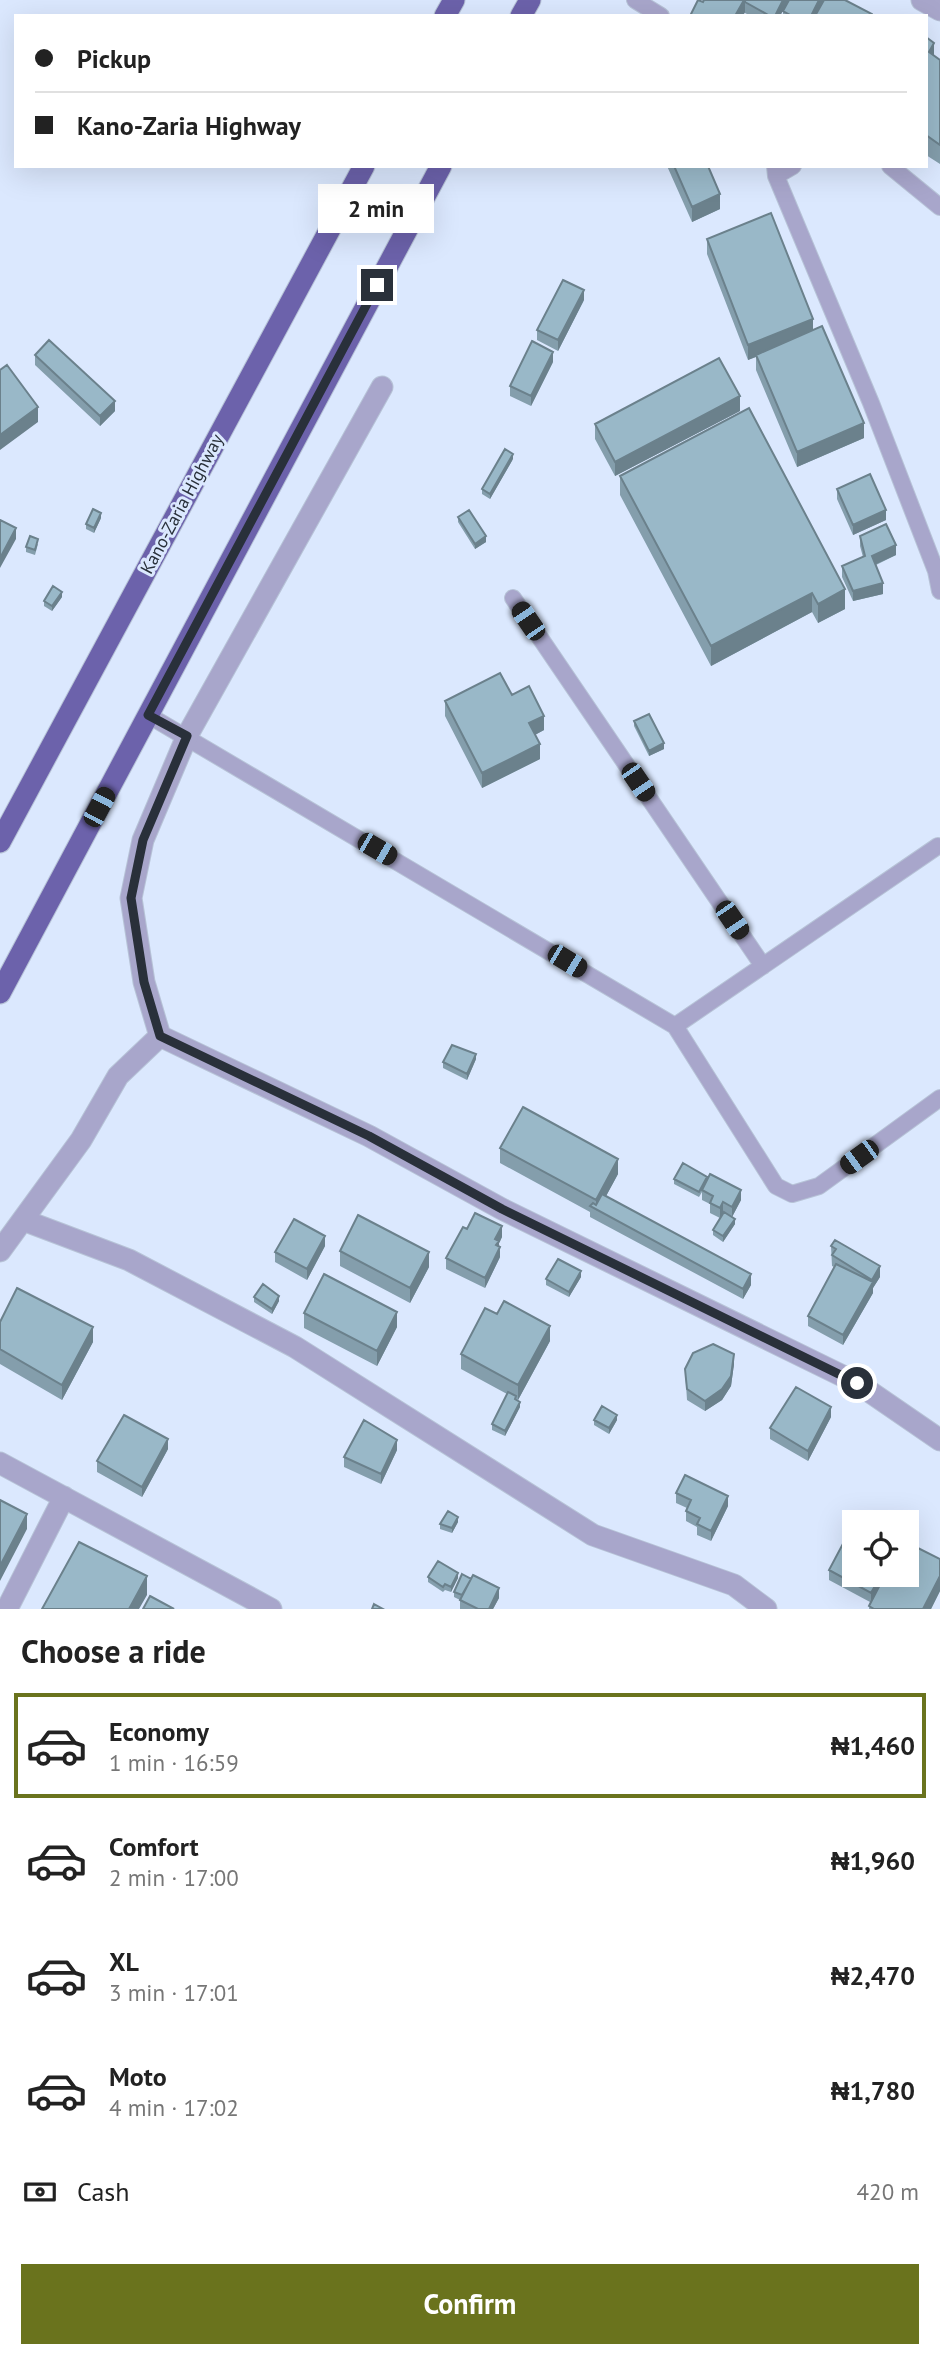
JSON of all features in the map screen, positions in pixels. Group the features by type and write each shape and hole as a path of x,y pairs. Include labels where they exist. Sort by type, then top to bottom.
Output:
{"highway":[{"name":"Kano-Zaria Highway","path":"0,842 363,168"},
{"path":"0,993 440,168"}],"street":[{"path":"922,0 940,10"},
{"path":"382,387 187,736 143,840 131,898 144,982 160,1036 369,1136 502,1209 857,1383 940,1440"},
{"path":"0,1251 81,1140 118,1076 160,1036"},
{"path":"23,1220 129,1260 295,1348 593,1535 734,1585 766,1609"},
{"path":"0,1463 271,1609"},
{"path":"7,1609 64,1497"}],"lane":[{"path":"635,0 658,14"},
{"path":"892,168 940,207"},
{"path":"776,171 871,403 936,571 940,591"},
{"path":"513,598 763,966"},
{"path":"148,715 675,1026 776,1186 792,1194 819,1186 940,1098"},
{"path":"675,1026 938,846"}],"building":[{"path":"698,0 744,0 736,14 691,14"},
{"path":"783,0 776,14 766,14 745,2"},
{"path":"789,0 819,0 812,14 788,14 783,11"},
{"path":"824,0 845,0 872,14 816,14"},
{"path":"928,38 934,43 929,52 940,60 940,145 928,136"},
{"path":"675,168 709,168 720,194 692,207"},
{"path":"771,213 813,319 748,345 707,239"},
{"path":"563,280 584,290 558,340 537,330"},
{"path":"822,326 864,423 797,452 756,355"},
{"path":"49,340 115,401 100,416 35,355"},
{"path":"532,341 553,352 531,396 510,386"},
{"path":"719,358 740,396 615,462 595,424"},
{"path":"7,365 38,407 0,435 0,370"},
{"path":"749,408 845,589 818,604 812,593 711,646 620,476"},
{"path":"505,449 513,454 490,494 482,489"},
{"path":"870,474 886,510 853,525 837,489"},
{"path":"93,509 101,513 94,528 86,524"},
{"path":"469,510 486,536 475,544 458,517"},
{"path":"0,520 16,528 0,558"},
{"path":"886,524 896,545 872,556 883,583 853,591 842,566 865,556 860,536"},
{"path":"30,536 38,539 35,550 26,547"},
{"path":"53,586 62,592 52,606 44,601"},
{"path":"500,673 512,695 529,686 544,716 529,723 540,744 482,773 445,701"},
{"path":"649,714 664,743 649,751 634,721"},
{"path":"452,1045 476,1054 467,1074 443,1062"},
{"path":"523,1107 618,1159 596,1200 500,1148"},
{"path":"683,1163 707,1177 699,1192 674,1179"},
{"path":"710,1174 741,1190 732,1207 723,1202 720,1208 710,1203 713,1196 702,1190"},
{"path":"602,1194 751,1274 743,1289 590,1206 593,1203 596,1205"},
{"path":"724,1212 735,1219 723,1236 713,1230"},
{"path":"475,1213 502,1226 495,1239 499,1241 496,1245 500,1247 485,1278 446,1258 463,1227 467,1229"},
{"path":"358,1215 429,1252 410,1288 340,1251"},
{"path":"294,1219 325,1236 307,1269 275,1252"},
{"path":"835,1240 880,1266 872,1280 832,1255 836,1249 831,1246"},
{"path":"558,1259 581,1271 569,1292 546,1279"},
{"path":"836,1264 873,1282 843,1335 808,1316"},
{"path":"324,1274 397,1312 377,1351 304,1313"},
{"path":"263,1284 279,1296 272,1309 254,1297"},
{"path":"17,1288 93,1327 62,1385 0,1349 0,1322"},
{"path":"504,1301 550,1326 518,1385 461,1354 485,1308 497,1314"},
{"path":"713,1344 734,1354 731,1376 722,1389 705,1401 687,1389 685,1369 693,1353"},
{"path":"796,1387 831,1407 808,1451 770,1428"},
{"path":"508,1392 520,1402 505,1431 492,1424"},
{"path":"602,1406 617,1415 609,1428 594,1420"},
{"path":"124,1415 168,1439 142,1487 97,1461"},
{"path":"364,1420 397,1440 381,1474 344,1457"},
{"path":"685,1475 728,1496 711,1531 697,1524 700,1518 686,1511 691,1500 676,1493"},
{"path":"0,1500 27,1514 0,1566"},
{"path":"448,1511 458,1517 452,1528 440,1524"},
{"path":"79,1542 147,1576 129,1609 42,1609"},
{"path":"842,1546 842,1577 829,1570"},
{"path":"919,1548 940,1559 940,1576 923,1609 874,1609 869,1606 879,1587 919,1587"},
{"path":"438,1561 458,1573 451,1587 445,1584 443,1587 428,1577"},
{"path":"462,1574 471,1579 462,1595 454,1592"},
{"path":"473,1575 499,1588 489,1609 478,1609 460,1600"},
{"path":"860,1587 874,1587 871,1593"},
{"path":"150,1596 174,1609 143,1609"}],"route":[{"path":"377,285 148,715 187,736 143,840 131,898 144,982 160,1036 369,1136 502,1209 857,1383"}]}
